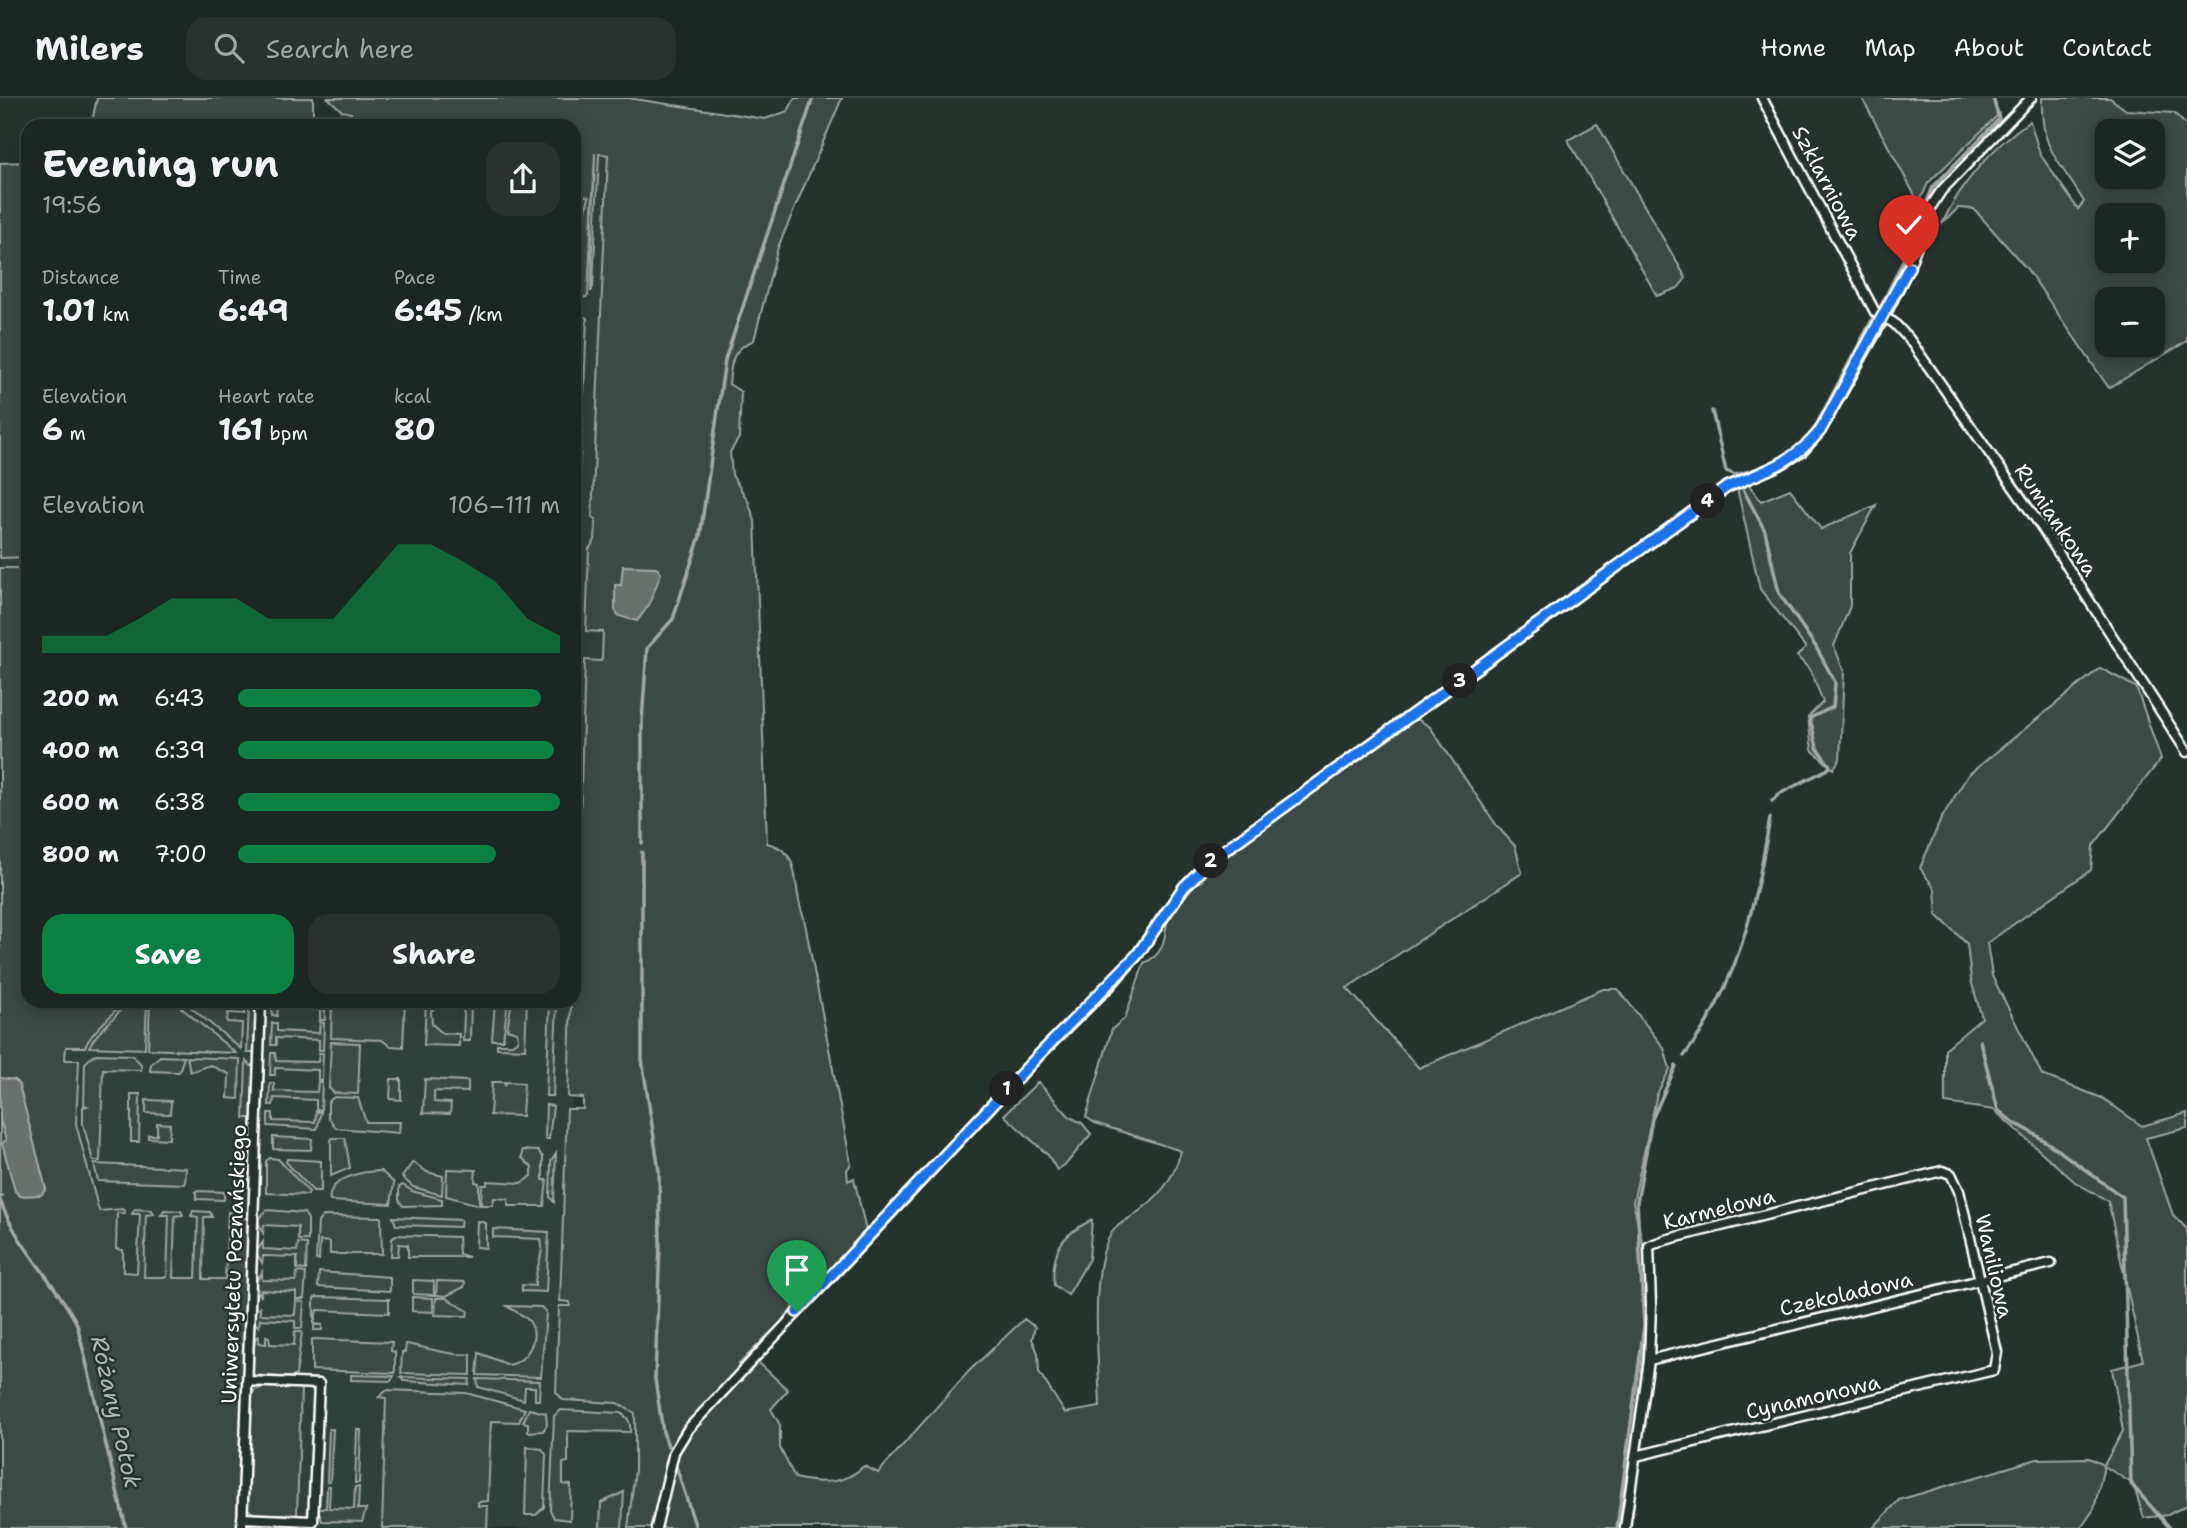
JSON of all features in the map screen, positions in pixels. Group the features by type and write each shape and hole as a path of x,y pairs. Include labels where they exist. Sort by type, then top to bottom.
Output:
{"street":[{"name":"Szklarniowa","path":"1762,98 1875,312 1884,318"},
{"path":"656,1528 674,1452 688,1429 1039,1055 1128,965 1184,887 1211,860 1727,487 1780,465 1802,452 1820,431 1884,318 1909,267 1932,205 1941,191 2031,98"},
{"name":"Rumiankowa","path":"1884,318 1909,339 2043,529 2187,752"},
{"name":"Uniwersytetu Poznańskiego","path":"242,1528 261,1008"},
{"name":"Karmelowa","path":"1625,1528 1648,1360 1651,1305 1648,1247 1665,1240 1942,1171 1951,1174"},
{"name":"Waniliowa","path":"1951,1174 1959,1191 1981,1280 1997,1352 1997,1367"},
{"name":"Czekoladowa","path":"1648,1360 2051,1263"},
{"name":"Cynamonowa","path":"1636,1457 1989,1373 1997,1367"},
{"path":"242,1518 313,1521 316,1497 319,1384 247,1381"}],"shaded area":[{"path":"97,98 313,98 313,119 92,119"},
{"path":"328,98 628,98 765,119 788,111 795,98 842,98 778,247 754,340 741,347 734,357 729,384 741,392 739,438 730,452 732,475 748,501 755,521 767,843 779,847 792,862 851,1164 847,1170 848,1181 854,1178 866,1231 808,1295 739,1364 743,1374 757,1361 788,1390 771,1409 780,1425 780,1448 795,1478 814,1481 840,1480 864,1466 878,1473 968,1372 1024,1319 1035,1327 1032,1339 1038,1353 1039,1372 1065,1413 1100,1407 1097,1315 1100,1266 1105,1246 1120,1224 1143,1208 1164,1188 1181,1151 1095,1123 1086,1117 1112,1029 1125,1018 1144,963 1160,950 1171,905 1186,889 1202,881 1208,863 1233,839 1293,802 1406,720 1419,720 1430,727 1497,826 1515,846 1522,873 1347,988 1419,1068 1603,989 1618,989 1664,1048 1670,1069 1657,1094 1633,1202 1646,1258 1645,1330 1636,1422 1617,1528 628,1528 635,1470 635,1413 617,1403 563,1400 556,1392 559,1306 570,1306 570,1302 560,1301 567,1109 583,1109 583,1098 568,1097 571,1008 581,1008 581,784 585,660 601,661 602,658 603,632 586,631 589,549 595,540 596,519 592,518 608,155 599,154 591,292 595,153 588,296 581,299 581,229 589,197 581,195 581,119 350,119 351,113 342,111"},
{"path":"1862,98 1993,98 1999,114 1928,183 1919,203"},
{"path":"2042,98 2110,98 2126,110 2174,113 2187,126 2187,341 2165,354 2165,287 2095,287 2095,357 2160,357 2109,388 2027,269 1974,209 1958,208 1942,224 1958,195 1979,167 2003,142 2030,121 2040,154 2078,209 2084,202 2053,154 2044,131"},
{"path":"1597,124 1686,278 1678,288 1657,296 1568,140"},
{"path":"581,144 710,168 581,891"},
{"path":"21,162 21,557 0,558 0,163"},
{"path":"581,315 587,318 584,393 581,394"},
{"path":"1749,485 1761,501 1790,489 1821,529 1876,505 1850,553 1850,606 1834,646 1844,671 1840,759 1833,769 1812,750 1808,717 1823,702 1811,671 1797,656 1806,648 1760,589 1737,488"},
{"path":"21,546 21,1008 576,1008 560,1392 639,1397 648,1528 175,1528 0,1159 0,548"},
{"path":"623,566 656,567 661,573 649,605 637,621 619,616 615,610 615,585 621,585"},
{"path":"0,568 21,568 21,1008 117,1008 85,1047 66,1047 65,1060 79,1060 76,1124 99,1211 123,1209 125,1213 117,1213 116,1249 123,1250 123,1272 137,1273 140,1214 132,1214 135,1209 152,1210 154,1214 146,1215 144,1277 167,1277 169,1215 161,1215 164,1210 181,1211 183,1215 175,1216 173,1278 196,1278 198,1217 191,1216 193,1211 210,1212 212,1217 204,1217 203,1279 225,1279 228,1212 239,1214 248,1220 237,1528 0,1528"},
{"path":"2100,668 2136,687 2161,759 2093,846 2091,870 1987,943 1992,976 2042,1075 2102,1098 2142,1126 2187,1113 2187,1128 2146,1138 2173,1215 2187,1229 2187,1505 2168,1515 2144,1518 2133,1484 2104,1466 2094,1509 2081,1528 1873,1528 1899,1500 2037,1459 2089,1458 2104,1465 2123,1431 2112,1369 2143,1361 2108,1201 2075,1182 1994,1110 1945,1103 1945,1049 1982,1018 1971,980 1967,944 1937,915 1935,889 1920,868 1941,819 1968,775"},
{"path":"122,1008 147,1008 145,1049 89,1047 97,1034"},
{"path":"150,1008 181,1008 236,1053 148,1049"},
{"path":"191,1008 245,1008 245,1014 228,1013 227,1022 242,1023 241,1049"},
{"path":"249,1008 257,1008 255,1053 247,1053"},
{"path":"272,1008 278,1008 277,1016 272,1015"},
{"path":"278,1008 325,1008 325,1020 320,1020 320,1010"},
{"path":"332,1008 405,1008 403,1047 390,1046 382,1040 331,1038"},
{"path":"426,1008 434,1008 431,1011 432,1024 442,1033 459,1034 459,1046 424,1045"},
{"path":"462,1008 471,1008 470,1041 463,1041"},
{"path":"494,1008 507,1008 503,1040 492,1040"},
{"path":"511,1008 527,1008 525,1049 497,1048 497,1044 512,1044 518,1040 517,1032 507,1029"},
{"path":"550,1008 557,1008 553,1096 546,1096"},
{"path":"320,1022 324,1023 323,1050 319,1050 319,1040 276,1038 276,1045 271,1045 272,1023 277,1023 277,1031 319,1033"},
{"path":"331,1042 360,1043 358,1094 334,1093 329,1088"},
{"path":"271,1053 275,1053 276,1061 318,1062 319,1053 323,1053 322,1080 318,1080 318,1070 275,1068 275,1075 270,1075"},
{"path":"95,1054 132,1055 141,1064 141,1070 103,1069 100,1161 93,1161 83,1124 83,1107 87,1106 84,1105 85,1063"},
{"path":"160,1056 184,1057 179,1072 150,1071 151,1064"},
{"path":"187,1057 240,1059 239,1099 228,1098 229,1074 210,1065 190,1072"},
{"path":"246,1061 254,1068 252,1118 244,1118"},
{"path":"0,1078 15,1080 19,1085 46,1189 41,1195 20,1196 15,1191 2,1143 6,1140 0,1119"},
{"path":"391,1079 401,1079 401,1100 390,1099"},
{"path":"425,1079 468,1081 468,1092 434,1091 434,1102 451,1103 450,1114 423,1113"},
{"path":"318,1082 322,1082 321,1110 316,1110 316,1100 274,1098 273,1105 269,1105 270,1083 274,1083 274,1091 317,1092"},
{"path":"492,1082 504,1082 505,1086 506,1082 524,1083 522,1116 490,1115"},
{"path":"1038,1082 1070,1117 1082,1123 1091,1134 1067,1163 1057,1170 1048,1155 1004,1115"},
{"path":"131,1094 140,1094 139,1142 131,1142"},
{"path":"334,1097 358,1098 366,1122 400,1122 399,1133 336,1128 328,1117 328,1102"},
{"path":"146,1100 171,1101 170,1114 146,1113"},
{"path":"546,1105 553,1106 549,1139 545,1139"},
{"path":"316,1112 321,1112 317,1129 268,1126 268,1113 273,1113 273,1121 315,1122"},
{"path":"157,1123 170,1124 169,1139 148,1138 148,1135 157,1135"},
{"path":"273,1137 312,1139 311,1150 273,1149"},
{"path":"345,1138 350,1168 331,1176 331,1140"},
{"path":"522,1150 538,1151 543,1157 543,1180 547,1180 544,1206 508,1206 508,1199 494,1198 493,1205 481,1205 482,1185 487,1185 487,1181 521,1183 532,1176 532,1167 522,1158"},
{"path":"556,1153 554,1202 550,1197 551,1161"},
{"path":"270,1158 278,1159 309,1192 308,1195 266,1193 266,1161"},
{"path":"287,1159 321,1161 321,1191 313,1191 286,1162"},
{"path":"413,1162 427,1172 443,1176 442,1195 413,1187 402,1177"},
{"path":"94,1164 186,1168 185,1184 98,1181"},
{"path":"447,1169 476,1170 479,1205 446,1196"},
{"path":"381,1171 394,1183 391,1204 330,1201 330,1193 340,1181 356,1174"},
{"path":"403,1185 412,1191 442,1199 442,1205 403,1206 399,1200 399,1187"},
{"path":"196,1191 224,1192 224,1200 196,1199"},
{"path":"267,1210 304,1213 308,1219 308,1240 298,1240 298,1227 264,1225 263,1233 257,1220"},
{"path":"323,1216 381,1217 382,1254 330,1254 330,1242 320,1241 319,1260 316,1260 318,1222"},
{"path":"393,1217 461,1220 460,1227 396,1225"},
{"path":"1092,1220 1089,1259 1068,1295 1054,1285 1054,1262 1060,1245 1066,1238"},
{"path":"477,1221 486,1223 486,1248 476,1247"},
{"path":"493,1229 549,1232 546,1292 522,1291 522,1285 535,1286 542,1251 541,1239 493,1237"},
{"path":"396,1235 458,1237 459,1254 469,1257 408,1257 408,1245 399,1244 398,1256 391,1256 392,1239"},
{"path":"263,1242 263,1249 297,1251 298,1243 307,1244 306,1270 297,1269 297,1257 263,1256 262,1263 256,1252"},
{"path":"262,1272 262,1280 296,1281 297,1272 306,1273 304,1299 296,1299 296,1292 261,1290 261,1297 255,1284"},
{"path":"319,1272 390,1277 390,1291 318,1287"},
{"path":"413,1280 434,1281 434,1295 413,1294"},
{"path":"437,1281 465,1282 464,1287 446,1296 436,1295"},
{"path":"317,1297 389,1299 389,1313 317,1310 314,1324 314,1298"},
{"path":"412,1297 433,1298 433,1312 412,1311"},
{"path":"436,1298 446,1298 468,1311 467,1316 435,1315"},
{"path":"296,1301 304,1302 302,1328 295,1328 295,1321 260,1319 259,1327 255,1323 254,1312 260,1307 260,1314 295,1315"},
{"path":"507,1306 541,1307 546,1312 541,1377 477,1375 479,1353 509,1365 521,1359 530,1348 533,1334 529,1321"},
{"path":"314,1324 322,1325 322,1330 314,1330"},
{"path":"295,1331 302,1332 296,1375 288,1378 254,1375 251,1368 255,1339 259,1336 259,1343 266,1344 266,1336 269,1337 270,1344 294,1345"},
{"path":"312,1339 392,1342 395,1373 312,1370"},
{"path":"406,1344 448,1353 471,1354 471,1375 401,1373 402,1352 405,1352"},
{"path":"351,1375 394,1376 391,1381 351,1380"},
{"path":"401,1377 470,1379 469,1385 404,1381"},
{"path":"477,1379 540,1381 539,1400 535,1400 535,1387 525,1387 524,1400 478,1387"},
{"path":"264,1387 301,1388 297,1515 254,1514 247,1508 250,1398 255,1390"},
{"path":"387,1390 466,1393 525,1409 519,1422 491,1421 488,1501 478,1502 478,1506 488,1506 487,1528 382,1528 386,1398 379,1397"},
{"path":"529,1409 546,1413 547,1425 543,1431 528,1432 528,1423 523,1422"},
{"path":"561,1410 620,1413 627,1418 630,1426 630,1432 568,1431 568,1462 563,1463 563,1484 571,1485 570,1520 554,1518 550,1510 554,1416"},
{"path":"329,1429 333,1429 330,1482 327,1482"},
{"path":"357,1430 361,1430 359,1483 355,1483"},
{"path":"527,1447 542,1449 546,1454 544,1507 536,1515 525,1515"},
{"path":"327,1486 330,1486 329,1508 354,1509 355,1487 359,1487 358,1509 366,1509 362,1522 322,1521 318,1508 326,1508"},
{"path":"624,1492 622,1528 600,1528 601,1503"},
{"path":"255,1523 296,1524 290,1528 247,1528"}],"waterway":[{"path":"642,843 642,722 647,648 673,619 700,536 725,360 813,98"},
{"path":"1880,308 1933,187 1999,119 1993,98"},
{"path":"1789,455 1802,446 1813,431 1873,318"},
{"path":"1712,411 1726,471 1736,475 1770,465"},
{"path":"1742,487 1765,531 1779,593 1816,647 1835,682 1833,707 1810,718 1817,748 1830,766 1779,794 1772,801"},
{"path":"1684,1056 1718,1001 1742,943 1758,882 1770,818"},
{"path":"642,852 642,1059 659,1171 660,1242 655,1379 663,1432 668,1446"},
{"path":"1980,1041 1998,1110 2123,1197 2131,1484 2170,1528"},
{"path":"1617,1528 1644,1326 1637,1202 1652,1119 1676,1066"},
{"name":"Różany Potok","path":"0,1200 16,1233 77,1324 126,1528"},
{"path":"676,1466 696,1528"}],"route":[{"path":"797,1312 1039,1055 1111,985 1137,955 1184,887 1211,860 1612,573 1727,487 1780,465 1802,452 1820,431 1884,318 1909,267"}]}
